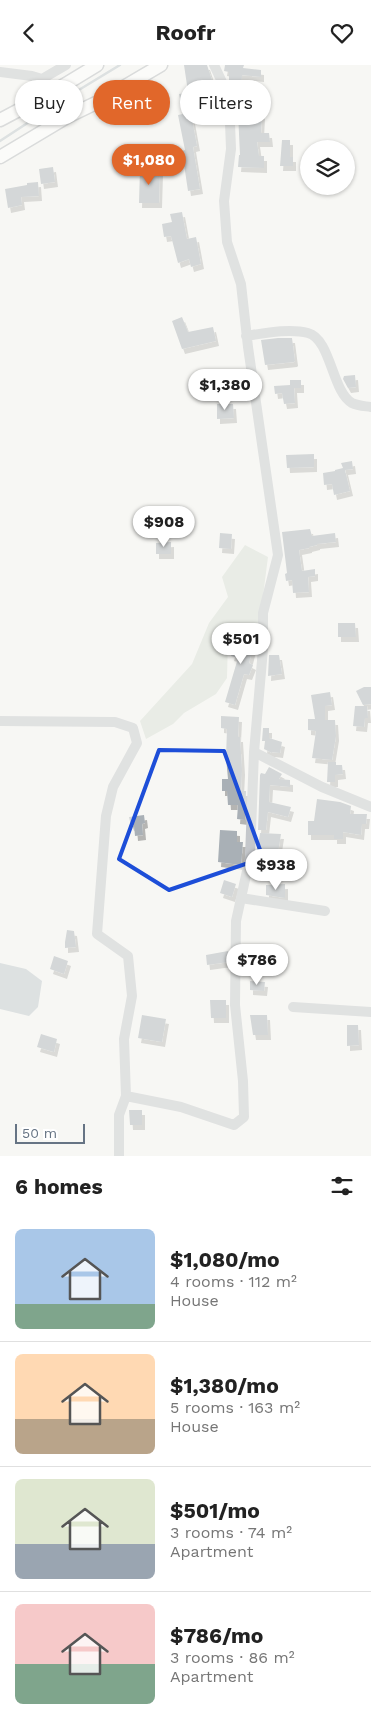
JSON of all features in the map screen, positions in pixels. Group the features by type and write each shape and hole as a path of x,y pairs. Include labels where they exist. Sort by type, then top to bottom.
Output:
{"main road":[{"path":"75,80 97,65"},
{"path":"83,107 100,101 161,65"},
{"path":"0,120 15,113"},
{"path":"0,157 47,125"}],"street":[{"path":"0,72 42,79 66,65"},
{"path":"126,1096 181,1107 234,1125 244,1117 243,1081 235,1005 236,921 250,857 254,753 263,649 263,613 278,555 240,284 227,242 224,201 231,149 229,97 214,65"},
{"path":"246,336 291,332 308,333 315,336 334,371 342,393 354,404 371,407"},
{"path":"0,721 115,722 133,728 137,743 113,787 106,816 97,934 128,956 132,997 124,1039 126,1096 119,1115 119,1156"},
{"path":"254,753 322,787 371,807"},
{"path":"241,898 325,911"},
{"path":"293,1007 371,1012"}],"highlighted area":[{"path":"159,750 224,751 263,858 169,890 119,859"}],"shaded area":[{"path":"245,545 268,557 260,627 242,626 228,639 227,678 216,694 184,713 173,724 146,739 140,721 192,664 209,623 228,597 222,577"},
{"path":"0,963 26,969 42,981 38,1007 29,1016 0,1009"}],"building":[{"path":"184,65 207,65 212,80 186,80"},
{"path":"225,65 244,65 243,68 261,70 261,77 242,75 242,80 229,80 229,72 224,71"},
{"path":"180,125 193,125 197,146 193,147 200,189 188,191 182,151 185,150"},
{"path":"239,125 261,125 261,133 269,133 270,142 257,142 259,156 264,156 264,168 238,167 240,155"},
{"path":"282,140 290,140 290,157 293,157 293,166 280,166"},
{"path":"53,167 55,182 41,184 39,169"},
{"path":"140,168 160,169 159,203 139,203"},
{"path":"38,182 39,196 21,197 22,205 8,208 5,189"},
{"path":"182,212 187,239 196,237 201,264 191,267 189,259 178,263 171,236 164,237 162,224 172,222 170,214"},
{"path":"182,317 188,332 213,327 216,341 182,349 172,321"},
{"path":"292,338 295,361 265,365 261,340"},
{"path":"355,375 356,387 348,388 343,379 344,376"},
{"path":"290,380 301,380 301,388 294,388 295,403 284,404 282,393 275,394 274,386 290,385"},
{"path":"217,404 233,404 234,418 217,419"},
{"path":"314,454 314,467 287,468 286,455"},
{"path":"352,461 353,469 345,470 350,491 334,495 332,484 324,485 323,473 343,468 341,463"},
{"path":"310,529 312,536 335,533 336,542 317,544 299,550 302,571 315,569 315,576 308,577 309,592 293,593 292,580 286,581 285,574 287,573 282,532"},
{"path":"220,533 232,534 231,549 219,548"},
{"path":"171,542 171,554 156,554 156,543"},
{"path":"338,623 355,623 356,637 338,637"},
{"path":"242,632 256,635 249,663 253,665 249,675 244,674 235,705 225,702 238,658 231,656 234,645 239,647"},
{"path":"269,655 279,655 282,674 268,676"},
{"path":"364,687 371,687 371,704 363,705 356,691"},
{"path":"330,692 332,705 325,706 325,720 335,720 336,736 332,760 312,758 316,731 308,730 308,719 315,719 311,695"},
{"path":"355,706 367,706 368,718 365,718 364,727 353,726"},
{"path":"221,716 239,717 238,737 240,737 242,770 241,791 246,791 245,820 237,819 238,805 228,805 227,791 222,791 222,779 228,779 226,757 227,729 221,728"},
{"path":"263,728 269,728 269,738 282,742 280,753 272,753 264,749 265,741 262,741"},
{"path":"328,762 336,762 336,765 342,765 343,774 335,775 335,782 327,782"},
{"path":"269,767 282,774 279,779 290,780 290,787 270,785 269,802 291,807 288,817 268,812 266,830 258,830 260,775 261,773 265,774"},
{"path":"317,799 340,802 351,806 350,814 367,814 366,824 362,824 361,835 343,832 343,839 334,839 334,835 308,835 308,821 314,821"},
{"path":"144,815 145,823 142,824 143,835 135,836 134,825 131,826 129,817"},
{"path":"220,830 237,831 237,842 243,842 241,865 218,862"},
{"path":"260,833 281,834 278,853 267,852 264,863 256,860"},
{"path":"224,880 236,884 232,897 220,893"},
{"path":"285,884 285,898 266,895 266,885"},
{"path":"67,930 74,931 76,947 65,948"},
{"path":"228,951 229,962 207,965 206,955"},
{"path":"54,956 68,961 64,974 50,969"},
{"path":"250,981 265,982 264,991 250,990"},
{"path":"210,1000 226,1000 226,1018 211,1018"},
{"path":"142,1015 166,1019 162,1042 138,1038"},
{"path":"250,1015 267,1015 268,1035 253,1035"},
{"path":"347,1025 358,1025 359,1045 347,1046"},
{"path":"41,1034 57,1039 54,1052 37,1047"},
{"path":"129,1110 142,1110 142,1125 130,1125"}],"waterway":[{"path":"83,87 120,65"},
{"path":"0,141 24,125"}]}
